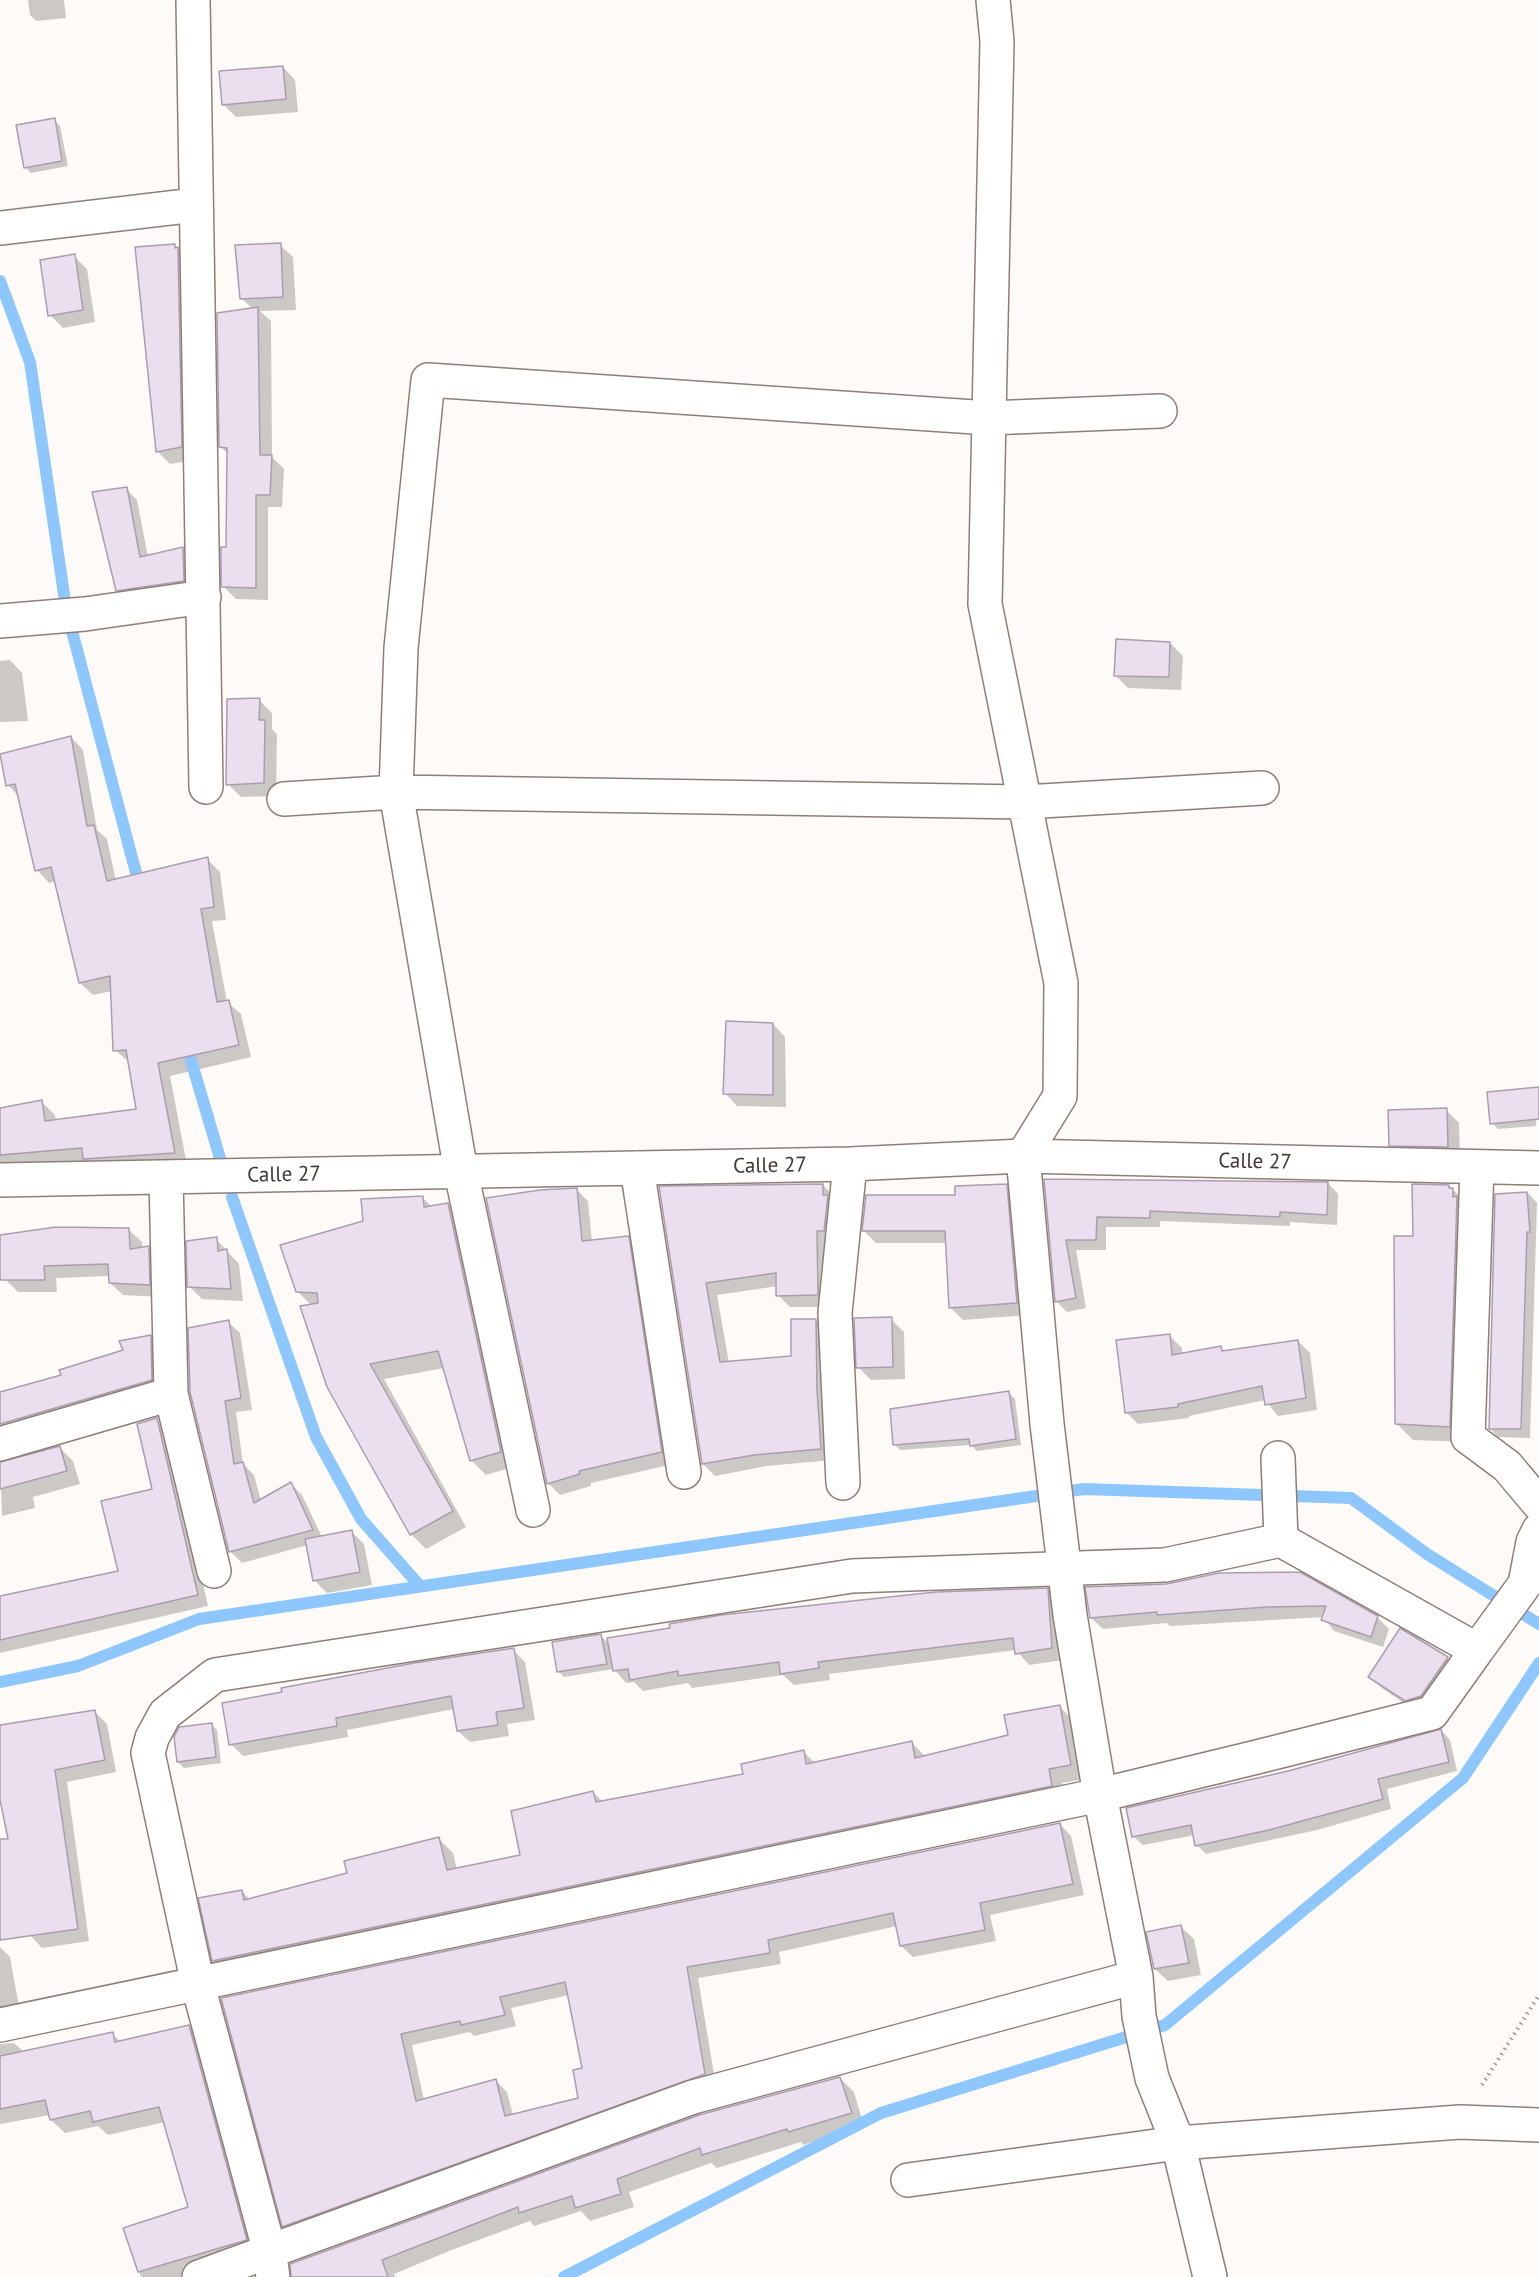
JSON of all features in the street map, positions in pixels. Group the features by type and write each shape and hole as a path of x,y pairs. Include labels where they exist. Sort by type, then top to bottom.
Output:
{"street":[{"path":"193,0 206,787"},
{"path":"993,0 997,41 985,604 1061,983 1060,1096 1023,1156 1047,1424 1064,1570 1100,1795 1136,1977 1139,2016 1152,2078 1178,2143 1210,2277"},
{"path":"0,228 195,206"},
{"path":"533,1510 461,1172 396,792 401,648 429,380 989,418 1160,411"},
{"path":"0,621 85,614 204,597"},
{"path":"284,799 396,792 1024,802 1262,788"},
{"name":"Calle 27","path":"0,1180 850,1164 1023,1156 1539,1168"},
{"path":"843,1483 835,1313 850,1164"},
{"path":"1477,1167 1468,1437 1507,1466 1539,1504"},
{"path":"637,1168 684,1472"},
{"path":"166,1178 171,1394 214,1571"},
{"path":"0,1444 171,1394"},
{"path":"1278,1458 1281,1540"},
{"path":"0,2025 1100,1795 1432,1713 1477,1650 1532,1584 1533,1542 1539,1530"},
{"path":"271,2263 199,1989 148,1753 152,1738 165,1713 188,1693 215,1675 852,1576 1165,1565 1281,1540 1477,1650"},
{"path":"199,2277 271,2263 693,2097 1136,1977"},
{"path":"908,2180 1178,2143 1460,2122 1539,2125"}],"path":[{"path":"1460,2122 1539,1995"}],"building":[{"path":"283,66 286,99 222,105 219,71"},
{"path":"55,118 62,161 24,168 16,125"},
{"path":"281,243 283,297 240,299 235,245"},
{"path":"175,244 175,248 178,247 182,447 156,452 135,247"},
{"path":"75,254 83,310 48,316 40,260"},
{"path":"258,307 260,455 272,455 270,495 256,495 256,588 221,587 221,547 226,547 227,448 219,447 217,313"},
{"path":"127,487 140,557 183,547 184,581 116,591 92,492"},
{"path":"1116,639 1170,642 1169,677 1114,676"},
{"path":"260,698 259,720 265,720 264,783 226,785 227,699"},
{"path":"71,736 87,826 94,825 107,881 208,857 214,907 201,909 217,1002 229,1000 239,1045 158,1063 175,1153 83,1159 82,1148 0,1155 0,1108 42,1100 45,1121 136,1109 126,1050 113,1051 110,976 79,983 51,867 35,871 15,784 6,786 0,754"},
{"path":"726,1021 773,1023 773,1095 723,1094"},
{"path":"1539,1087 1539,1119 1490,1124 1487,1092"},
{"path":"1447,1108 1448,1147 1389,1146 1388,1110"},
{"path":"1044,1179 1328,1182 1327,1215 1280,1212 1280,1217 1150,1211 1150,1218 1097,1217 1096,1240 1066,1240 1076,1298 1055,1302"},
{"path":"823,1184 823,1195 828,1195 824,1231 817,1231 818,1295 776,1296 776,1273 706,1283 720,1362 791,1356 791,1319 816,1319 821,1449 754,1455 702,1464 659,1186"},
{"path":"1007,1184 1017,1303 949,1308 945,1231 862,1231 866,1195 955,1195 955,1186"},
{"path":"1412,1184 1449,1185 1449,1188 1453,1188 1453,1197 1457,1196 1450,1427 1395,1424 1394,1236 1413,1236"},
{"path":"577,1188 582,1241 629,1236 662,1452 579,1471 580,1474 547,1484 486,1198 540,1190"},
{"path":"1527,1192 1530,1232 1527,1232 1521,1429 1489,1429 1495,1194"},
{"path":"423,1196 424,1207 448,1203 501,1452 470,1461 438,1351 370,1364 453,1511 410,1535 327,1387 300,1306 318,1303 317,1293 296,1292 280,1245 363,1221 361,1199"},
{"path":"56,1227 129,1228 130,1249 149,1246 150,1285 109,1283 108,1264 44,1266 45,1280 0,1280 0,1235"},
{"path":"217,1237 218,1251 227,1249 231,1289 187,1287 186,1241"},
{"path":"892,1317 893,1367 856,1368 854,1318"},
{"path":"229,1320 241,1398 225,1401 234,1464 243,1462 254,1503 291,1482 313,1530 229,1552 190,1392 188,1328"},
{"path":"1170,1334 1172,1355 1221,1346 1222,1351 1298,1340 1306,1398 1265,1405 1262,1386 1178,1404 1178,1407 1125,1413 1116,1340"},
{"path":"151,1335 152,1380 0,1424 0,1392 61,1375 59,1370 123,1350 119,1341"},
{"path":"1009,1391 1016,1439 970,1446 969,1439 893,1445 890,1409"},
{"path":"157,1418 198,1595 0,1640 0,1596 118,1571 101,1501 152,1489 137,1424"},
{"path":"60,1446 67,1471 0,1489 0,1462"},
{"path":"352,1530 360,1572 313,1581 305,1539"},
{"path":"1300,1572 1378,1616 1371,1637 1321,1620 1326,1606 1267,1607 1157,1615 1157,1612 1090,1618 1085,1587 1166,1584 1219,1573"},
{"path":"1048,1588 1052,1648 1015,1654 1013,1638 818,1662 819,1668 780,1674 779,1662 678,1676 678,1671 630,1680 628,1669 613,1671 607,1638 670,1628 669,1624 721,1615 936,1592"},
{"path":"1400,1628 1448,1657 1421,1696 1405,1701 1368,1677"},
{"path":"601,1634 607,1664 557,1672 552,1642"},
{"path":"514,1648 524,1708 496,1712 498,1725 457,1731 451,1696 336,1718 337,1726 229,1745 222,1703 282,1692 281,1688 414,1663"},
{"path":"1060,1705 1071,1765 1049,1769 1052,1786 212,1961 198,1898 242,1890 244,1900 347,1873 344,1861 439,1837 447,1870 520,1855 511,1811 593,1791 596,1802 743,1774 741,1764 804,1750 806,1764 912,1741 915,1758 1008,1735 1004,1715"},
{"path":"95,1710 105,1760 55,1770 78,1929 0,1940 0,1839 8,1839 0,1800 0,1725"},
{"path":"212,1723 216,1757 177,1762 174,1737 179,1727"},
{"path":"1441,1729 1449,1762 1378,1779 1383,1799 1269,1830 1195,1846 1191,1825 1132,1837 1126,1808 1288,1771"},
{"path":"1060,1823 1073,1884 980,1903 985,1930 900,1946 893,1913 768,1940 770,1953 687,1967 705,2074 282,2227 221,1998","holes":["565,1982 582,2068 573,2070 578,2098 505,2116 496,2079 416,2101 401,2034 460,2021 461,2025 505,2015 500,1997"]},
{"path":"1181,1925 1189,1963 1154,1969 1146,1932"},
{"path":"189,2025 247,2240 138,2272 123,2228 188,2207 159,2107 93,2122 90,2111 50,2120 45,2100 0,2109 0,2056 113,2032 115,2042"},
{"path":"840,2077 852,2113 788,2132 787,2129 702,2155 700,2148 617,2179 621,2194 575,2208 572,2196 519,2213 518,2207 382,2260 388,2277 291,2277 290,2264 699,2115"}],"waterway":[{"path":"0,281 30,362 66,608"},
{"path":"72,631 140,888"},
{"path":"185,1040 222,1165"},
{"path":"232,1197 316,1437 361,1519 419,1585"},
{"path":"0,1682 78,1666 199,1619 1084,1489 1351,1498 1427,1554 1539,1624"},
{"path":"564,2277 881,2113 1165,2025 1463,1778 1539,1663"}]}
